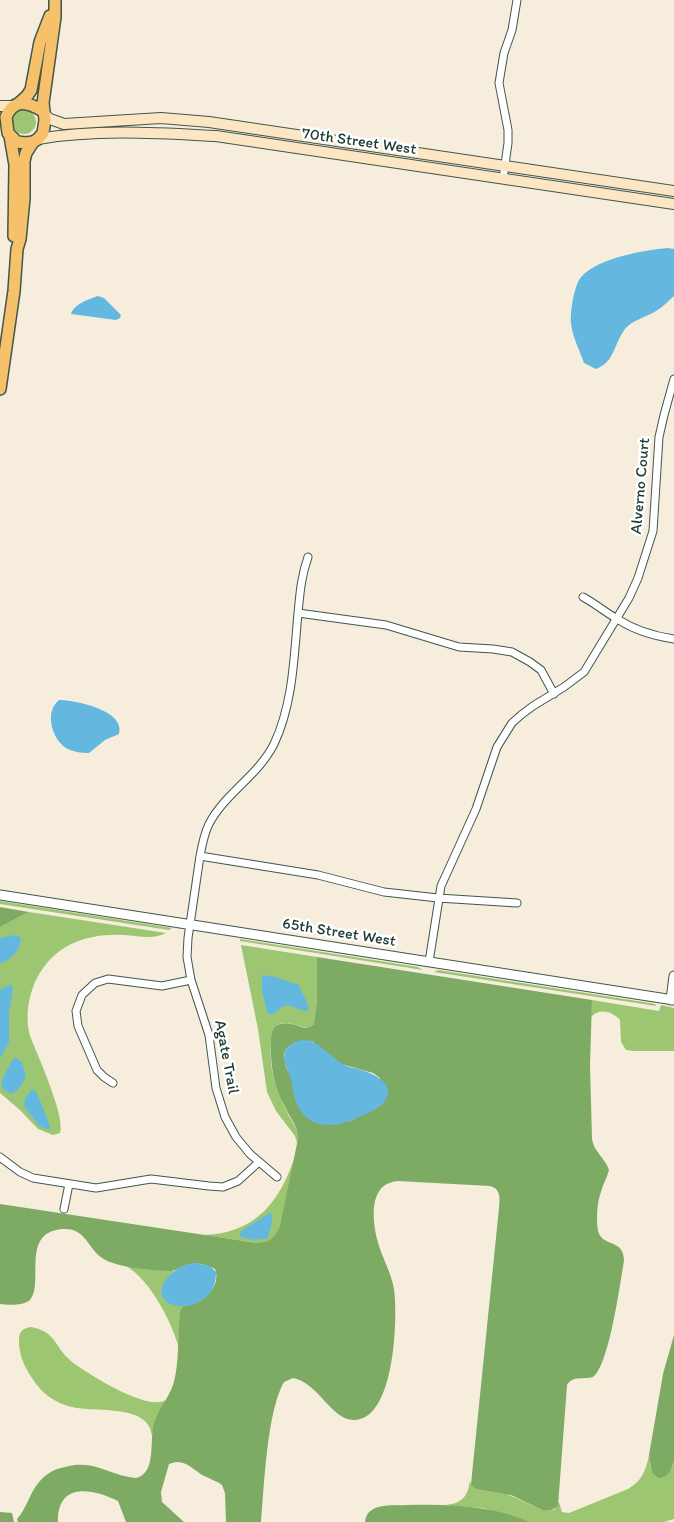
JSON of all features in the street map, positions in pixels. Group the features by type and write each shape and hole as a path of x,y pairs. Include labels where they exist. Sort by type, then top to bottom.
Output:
{"main road":[{"path":"17,249 14,239 15,165 5,131 6,117 16,105 28,96 31,90 40,42 55,1"},
{"path":"0,389 14,291 17,249 23,217 24,162 29,147 44,128 43,113 47,64 55,16 55,1"},
{"path":"0,106 30,104 43,113"},
{"name":"70th Street West","path":"43,113 64,124 161,118 210,122 674,191"},
{"path":"5,131 17,142 22,143 36,140"},
{"name":"70th Street West","path":"36,140 104,133 216,136 674,204"}],"street":[{"path":"503,179 508,130 499,83 504,52 512,30 517,0"},
{"name":"Alverno Court","path":"429,962 438,898 449,867 476,809 497,747 512,723 533,706 554,694 584,672 629,598 638,578 653,532 659,437 674,379"},
{"name":"Agate Trail","path":"277,1177 239,1141 223,1112 215,1082 208,1030 191,980 186,954 205,834 212,819 223,804 254,773 264,760 278,734 289,700 299,586 308,558"},
{"path":"583,597 616,619 642,632 674,639"},
{"path":"298,613 386,625 459,647 512,652 541,670 554,694"},
{"path":"200,856 318,875 384,892 438,898 518,903"},
{"name":"65th Street West","path":"0,895 672,1000"},
{"path":"672,1000 674,976"},
{"path":"113,1083 97,1070 78,1026 76,1011 82,994 94,984 108,980 167,986 191,980"},
{"path":"0,1157 30,1177 100,1188 154,1178 223,1187 238,1181 259,1162"},
{"path":"64,1209 68,1184"}],"green space":[{"path":"24,110 33,113 36,122 33,131 24,134 15,131 12,122 15,113"},
{"path":"0,901 172,928 169,930 0,904"},
{"path":"0,907 29,912 0,927"},
{"path":"29,912 166,933 151,937 125,935 98,936 73,943 62,949 52,958 36,980 29,1000 28,1022 30,1036 50,1085 59,1114 60,1133 53,1135 38,1129 0,1093 0,927"},
{"path":"240,939 418,967 423,970 240,941"},
{"path":"241,945 317,957 317,1000 314,1024 307,1028 288,1023 277,1025 272,1030 271,1035 273,1075 283,1103 296,1129 298,1146 295,1136 276,1111 267,1092 258,1029"},
{"path":"317,957 592,1000 590,1065 592,1139 595,1148 609,1170 599,1201 597,1227 604,1240 621,1249 624,1261 609,1342 599,1370 593,1377 575,1379 567,1385 558,1506 552,1510 544,1511 511,1495 475,1489 471,1484 499,1204 498,1192 494,1187 490,1186 398,1181 389,1183 377,1194 374,1212 377,1239 393,1282 395,1303 394,1343 386,1386 378,1403 368,1416 354,1420 338,1414 318,1393 302,1381 293,1378 284,1382 278,1395 270,1430 261,1522 226,1522 225,1493 222,1485 184,1463 174,1462 169,1464 161,1492 162,1502 184,1522 126,1522 118,1501 87,1491 70,1494 63,1500 59,1509 58,1522 18,1522 17,1519 39,1482 57,1469 85,1465 94,1466 126,1477 136,1478 143,1475 150,1463 154,1423 173,1385 178,1358 180,1312 183,1306 190,1305 208,1294 215,1283 216,1276 215,1269 198,1264 189,1264 169,1271 134,1268 116,1264 97,1254 82,1235 64,1229 50,1232 42,1239 37,1248 34,1292 30,1300 20,1304 0,1304 0,1204 251,1242 266,1242 275,1235 280,1226 298,1139 295,1126 275,1084 271,1060 271,1034 277,1025 284,1023 307,1028 314,1024 317,1000","holes":["312,1041 341,1064 373,1073 380,1078 381,1105 350,1121 314,1122 302,1111 295,1098 292,1079 286,1067 284,1054 286,1049 295,1042"]},
{"path":"438,970 650,1003 656,1006 434,972"},
{"path":"592,1000 659,1011 661,1005 674,1008 674,1051 626,1050 621,1042 620,1020 613,1014 606,1012 598,1012 591,1017"},
{"path":"296,1153 283,1218 276,1234 271,1239 260,1243 202,1235 237,1229 264,1212 283,1186"},
{"path":"126,1266 174,1271 164,1284 162,1294 168,1302 183,1306 180,1316 178,1345 165,1312 151,1290 135,1272"},
{"path":"31,1327 46,1332 71,1361 119,1390 147,1401 159,1402 167,1399 155,1420 152,1436 149,1426 141,1418 131,1414 120,1411 72,1407 54,1400 44,1393 29,1374 20,1352 20,1334 25,1328"},
{"path":"674,1335 674,1461 669,1473 664,1477 658,1478 652,1473 649,1455 663,1374"},
{"path":"649,1455 652,1473 658,1478 672,1468 674,1461 674,1519 664,1522 530,1522 483,1508 444,1505 456,1503 463,1498 468,1490 470,1478 470,1482 475,1489 507,1494 544,1511 554,1510 559,1502 562,1512 569,1513 633,1486 643,1475"},
{"path":"438,1505 485,1509 515,1516 530,1522 365,1522 370,1511 381,1506"},
{"path":"0,1512 12,1513 14,1522 0,1522"}],"water":[{"path":"668,248 674,249 674,296 659,309 628,326 621,334 611,357 602,366 596,369 584,363 571,323 572,305 579,280 599,264 610,260 635,253"},
{"path":"98,296 104,298 121,315 120,318 116,320 71,314 78,305"},
{"path":"59,700 86,704 107,713 115,719 119,726 119,734 105,740 89,753 77,752 66,748 57,738 52,725 52,711 54,705"},
{"path":"15,935 21,938 17,951 12,957 0,964 0,938"},
{"path":"262,975 276,977 299,985 308,1005 308,1011 284,1006 274,1014 268,1014 262,992"},
{"path":"11,984 13,989 9,1014 9,1043 0,1058 0,990"},
{"path":"309,1040 315,1043 346,1066 373,1074 379,1078 387,1088 388,1094 385,1101 370,1112 335,1125 325,1125 307,1117 300,1110 295,1099 284,1058 286,1049 295,1042"},
{"path":"16,1058 22,1062 26,1077 18,1090 11,1094 3,1089 1,1082 12,1060"},
{"path":"31,1090 37,1093 50,1126 49,1130 39,1126 24,1106 25,1099"},
{"path":"270,1213 272,1214 272,1222 268,1238 253,1240 241,1237 241,1231"},
{"path":"195,1263 210,1266 216,1272 213,1288 205,1298 193,1304 181,1306 170,1304 163,1298 161,1289 168,1277 180,1267"}]}
